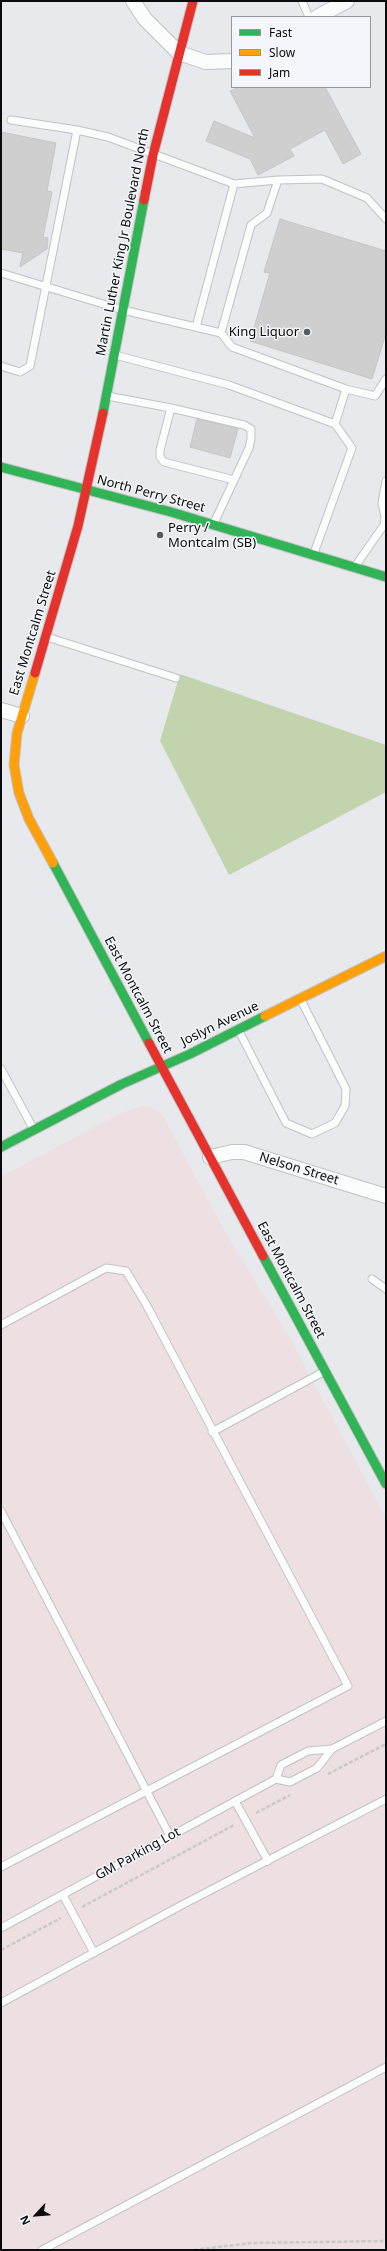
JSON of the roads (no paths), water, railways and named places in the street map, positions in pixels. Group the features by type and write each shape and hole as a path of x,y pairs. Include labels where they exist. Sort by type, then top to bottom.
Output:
{"main road":[{"name":"Martin Luther King Jr Boulevard North","path":"86,490 153,155 178,53 193,1"},
{"name":"North Perry Street","path":"1,467 214,525 386,577"},
{"name":"East Montcalm Street","path":"86,490 77,533 17,733 14,765 24,807 325,1370 383,1469 386,1484"},
{"name":"Joslyn Avenue","path":"1,1147 122,1084 238,1030 386,956"}],"street":[{"path":"133,1 145,19 178,53 206,62 231,61"},
{"path":"319,16 347,1"},
{"path":"1,710 22,716"},
{"name":"Nelson Street","path":"210,1157 232,1152 244,1152 386,1196"}],"lane":[{"path":"302,1 309,16"},
{"path":"11,120 77,130 108,137 234,184 278,180 322,179 367,198 386,219"},
{"path":"1,366 20,372 30,366 77,130"},
{"path":"221,333 251,225 267,213 278,180"},
{"path":"196,328 234,184"},
{"path":"1,273 45,285 123,310 221,333 232,347 346,389 375,396 386,379"},
{"path":"114,355 229,385 335,424 352,448 313,555"},
{"path":"335,424 346,389"},
{"path":"105,396 171,408 244,425 251,429 252,439 249,448 214,525"},
{"path":"171,408 160,450 160,457 164,462 234,480"},
{"path":"354,568 380,533 385,517 382,503 386,481"},
{"path":"45,637 176,678"},
{"path":"238,1030 286,1123 312,1134 335,1123 345,1106 346,1089 300,999"},
{"path":"1,1069 34,1130"},
{"path":"1,1325 106,1268 126,1271 146,1304 212,1432 348,1686 146,1790 1,1868"},
{"path":"372,1278 386,1289"},
{"path":"212,1432 325,1370"},
{"path":"1,1511 170,1836"},
{"name":"GM Parking Lot","path":"1,1928 276,1780 290,1782 317,1768 332,1749 386,1721"},
{"name":"GM Parking Lot","path":"276,1780 281,1765 308,1750 332,1749"},
{"path":"1,2003 386,1799"},
{"path":"236,1801 268,1861"},
{"path":"63,1895 94,1953"},
{"path":"42,2250 386,2067"},
{"path":"55,2243 59,2250"}],"place":[{"name":"King Liquor","path":"307,332"},
{"name":"Perry / Montcalm (SB)","path":"160,535"}]}
